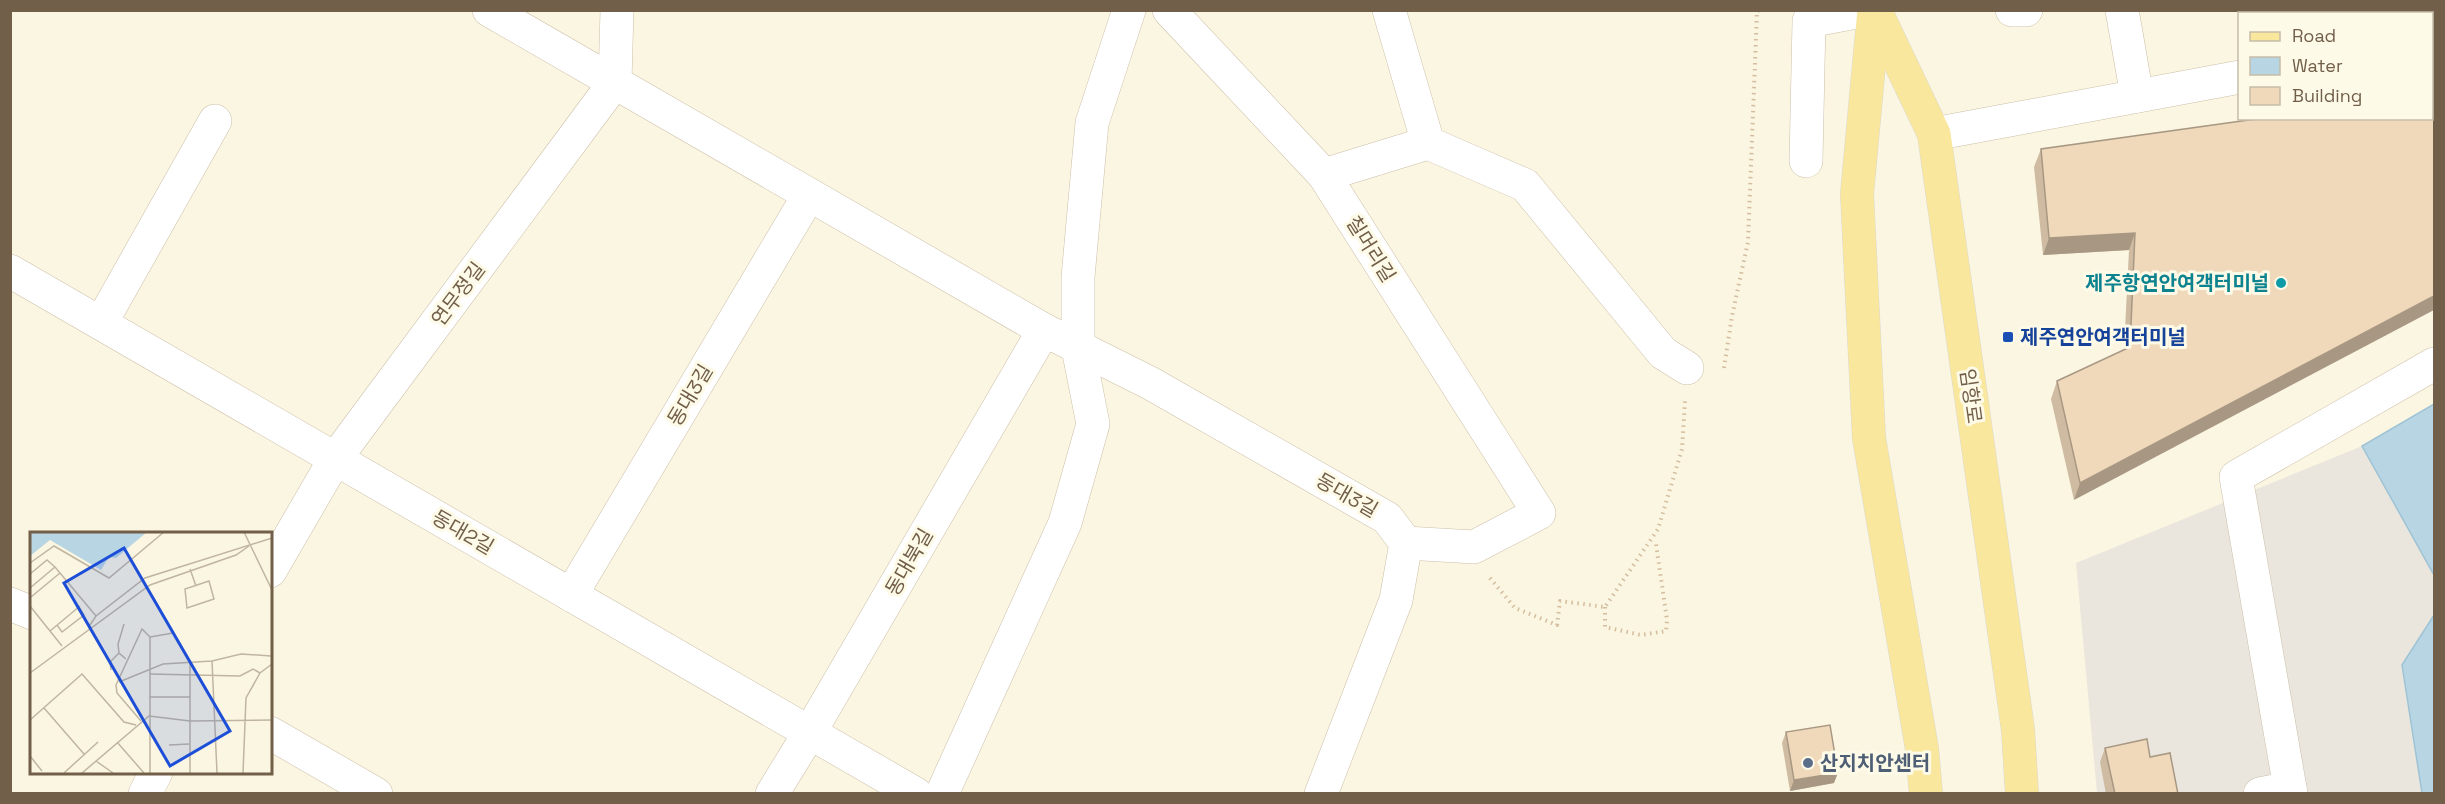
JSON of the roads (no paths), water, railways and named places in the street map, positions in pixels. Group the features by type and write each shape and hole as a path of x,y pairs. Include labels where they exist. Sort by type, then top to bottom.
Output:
{"main road":[{"name":"임항로","path":"1875,10 1934,134 2018,730 2022,794"},
{"name":"임항로","path":"1875,10 1857,194 1869,438 1922,749 1926,794"}],"street":[{"name":"동대3길","path":"489,10 1044,330 1150,383 1388,518 1406,543"},
{"path":"615,82 617,10"},
{"path":"942,794 1065,523 1093,424 1078,348 1078,277 1092,123 1129,10"},
{"name":"칠머리길","path":"1169,10 1324,175 1539,513 1474,547 1406,543"},
{"path":"1389,10 1428,143"},
{"path":"1806,160 1809,21 1867,10"},
{"path":"2012,10 2026,10"},
{"path":"2122,10 2137,96"},
{"path":"1934,134 2238,77"},
{"name":"연무정길","path":"272,568 335,459 615,82"},
{"path":"101,323 215,121"},
{"path":"1324,175 1428,143 1525,185 1663,353 1686,368"},
{"name":"동대3길","path":"571,595 809,195"},
{"name":"동대2길","path":"10,271 916,794"},
{"name":"동대북길","path":"772,794 1044,330"},
{"path":"2281,792 2236,477 2434,364"},
{"path":"1321,794 1396,600 1406,543"},
{"path":"10,604 30,613"},
{"path":"272,734 376,794"},
{"path":"145,794 155,774"}],"water":[{"path":"2434,404 2434,575 2362,446"},
{"path":"2434,615 2434,793 2422,793 2402,665"}],"place":[{"name":"제주항연안여객터미널","path":"2281,283"},
{"name":"제주연안여객터미널","path":"2008,337"},
{"name":"산지치안센터","path":"1808,763"}]}
